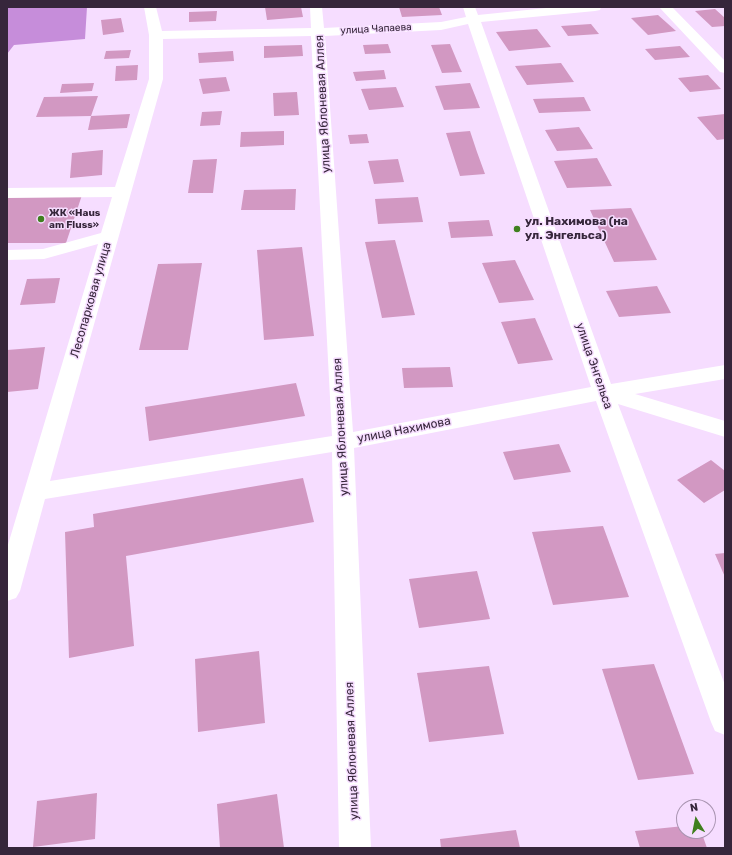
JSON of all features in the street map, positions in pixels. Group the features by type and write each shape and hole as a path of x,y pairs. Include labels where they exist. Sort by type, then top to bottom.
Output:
{"street":[{"name":"Лесопарковая улица","path":"7,591 156,79 156,35 150,7"},
{"name":"улица Яблоневая Аллея","path":"316,7 343,442 356,848"},
{"name":"улица Чапаева","path":"156,35 318,32 442,26 471,13 595,7"},
{"path":"666,7 725,69"},
{"name":"улица Энгельса","path":"471,13 603,392 725,722"},
{"path":"7,193 122,192"},
{"path":"7,255 44,254 109,237"},
{"name":"улица Нахимова","path":"35,492 343,442 603,392 725,372"},
{"path":"603,392 725,429"}],"shaded area":[{"path":"7,7 87,7 85,39 14,45 7,54"}],"building":[{"path":"265,7 301,7 303,17 267,20"},
{"path":"399,7 439,7 442,15 402,17"},
{"path":"715,9 725,18 725,26 712,27 695,11"},
{"path":"217,11 216,21 189,22 189,12"},
{"path":"658,15 676,31 648,35 631,18"},
{"path":"121,18 124,32 103,35 101,20"},
{"path":"591,24 599,34 568,36 561,26"},
{"path":"537,29 551,47 509,51 496,32"},
{"path":"388,44 391,53 365,54 363,45"},
{"path":"450,44 462,72 442,73 431,45"},
{"path":"302,45 303,56 264,58 264,46"},
{"path":"680,46 690,57 655,60 645,49"},
{"path":"131,50 129,58 104,59 106,51"},
{"path":"233,51 234,61 199,63 198,53"},
{"path":"561,63 574,82 527,85 515,66"},
{"path":"138,65 137,80 115,81 116,66"},
{"path":"384,70 386,79 356,81 353,72"},
{"path":"708,75 721,89 690,92 678,78"},
{"path":"226,77 230,91 203,94 199,79"},
{"path":"94,83 92,91 60,93 62,84"},
{"path":"470,83 480,108 444,110 435,86"},
{"path":"396,87 404,107 369,110 361,89"},
{"path":"297,92 299,115 274,116 273,93"},
{"path":"98,96 91,116 36,117 44,97"},
{"path":"584,97 591,111 539,113 533,99"},
{"path":"222,111 220,125 200,126 202,112"},
{"path":"130,114 127,128 88,130 91,116"},
{"path":"725,114 725,139 717,140 697,117"},
{"path":"579,127 593,149 557,151 545,130"},
{"path":"284,131 284,145 240,147 241,132"},
{"path":"470,131 485,174 460,176 446,133"},
{"path":"367,134 369,143 350,144 348,135"},
{"path":"103,150 102,175 70,178 72,153"},
{"path":"597,158 612,186 567,188 554,161"},
{"path":"217,159 213,193 188,193 193,160"},
{"path":"398,159 404,182 374,184 368,161"},
{"path":"296,189 295,210 241,210 244,190"},
{"name":"ЖК «Haus am Fluss»","path":"82,195 66,243 7,243 7,196"},
{"path":"418,197 423,222 378,224 375,199"},
{"path":"631,208 657,260 614,262 590,210"},
{"path":"489,220 493,236 451,238 448,222"},
{"path":"395,240 415,315 382,318 365,242"},
{"path":"302,247 314,336 264,340 257,250"},
{"path":"515,260 534,300 499,303 482,263"},
{"path":"202,263 188,350 139,350 158,264"},
{"path":"60,278 55,303 20,305 27,279"},
{"path":"657,286 671,313 619,317 606,291"},
{"path":"535,318 553,360 518,364 501,322"},
{"path":"45,347 38,389 7,392 7,350"},
{"path":"450,367 453,387 404,388 402,368"},
{"path":"296,383 305,416 149,441 145,407"},
{"path":"559,444 571,472 514,480 503,452"},
{"path":"711,460 725,471 725,490 704,503 677,480"},
{"path":"303,478 314,522 126,556 134,646 69,658 65,532 94,527 93,514"},
{"path":"603,526 629,597 553,605 532,532"},
{"path":"725,553 725,577 715,554"},
{"path":"477,571 490,619 419,628 409,579"},
{"path":"259,651 265,723 198,732 195,659"},
{"path":"654,664 694,774 638,780 602,669"},
{"path":"489,666 504,734 429,742 417,673"},
{"path":"97,793 95,839 33,847 37,801"},
{"path":"277,794 284,848 220,848 217,804"},
{"path":"676,827 676,839 704,839 707,848 640,848 635,831"},
{"path":"516,830 520,848 441,848 440,839"}],"place":[{"name":"ЖК «Haus am Fluss»","path":"41,219"},
{"name":"ул. Нахимова (на ул. Энгельса)","path":"517,229"}]}
